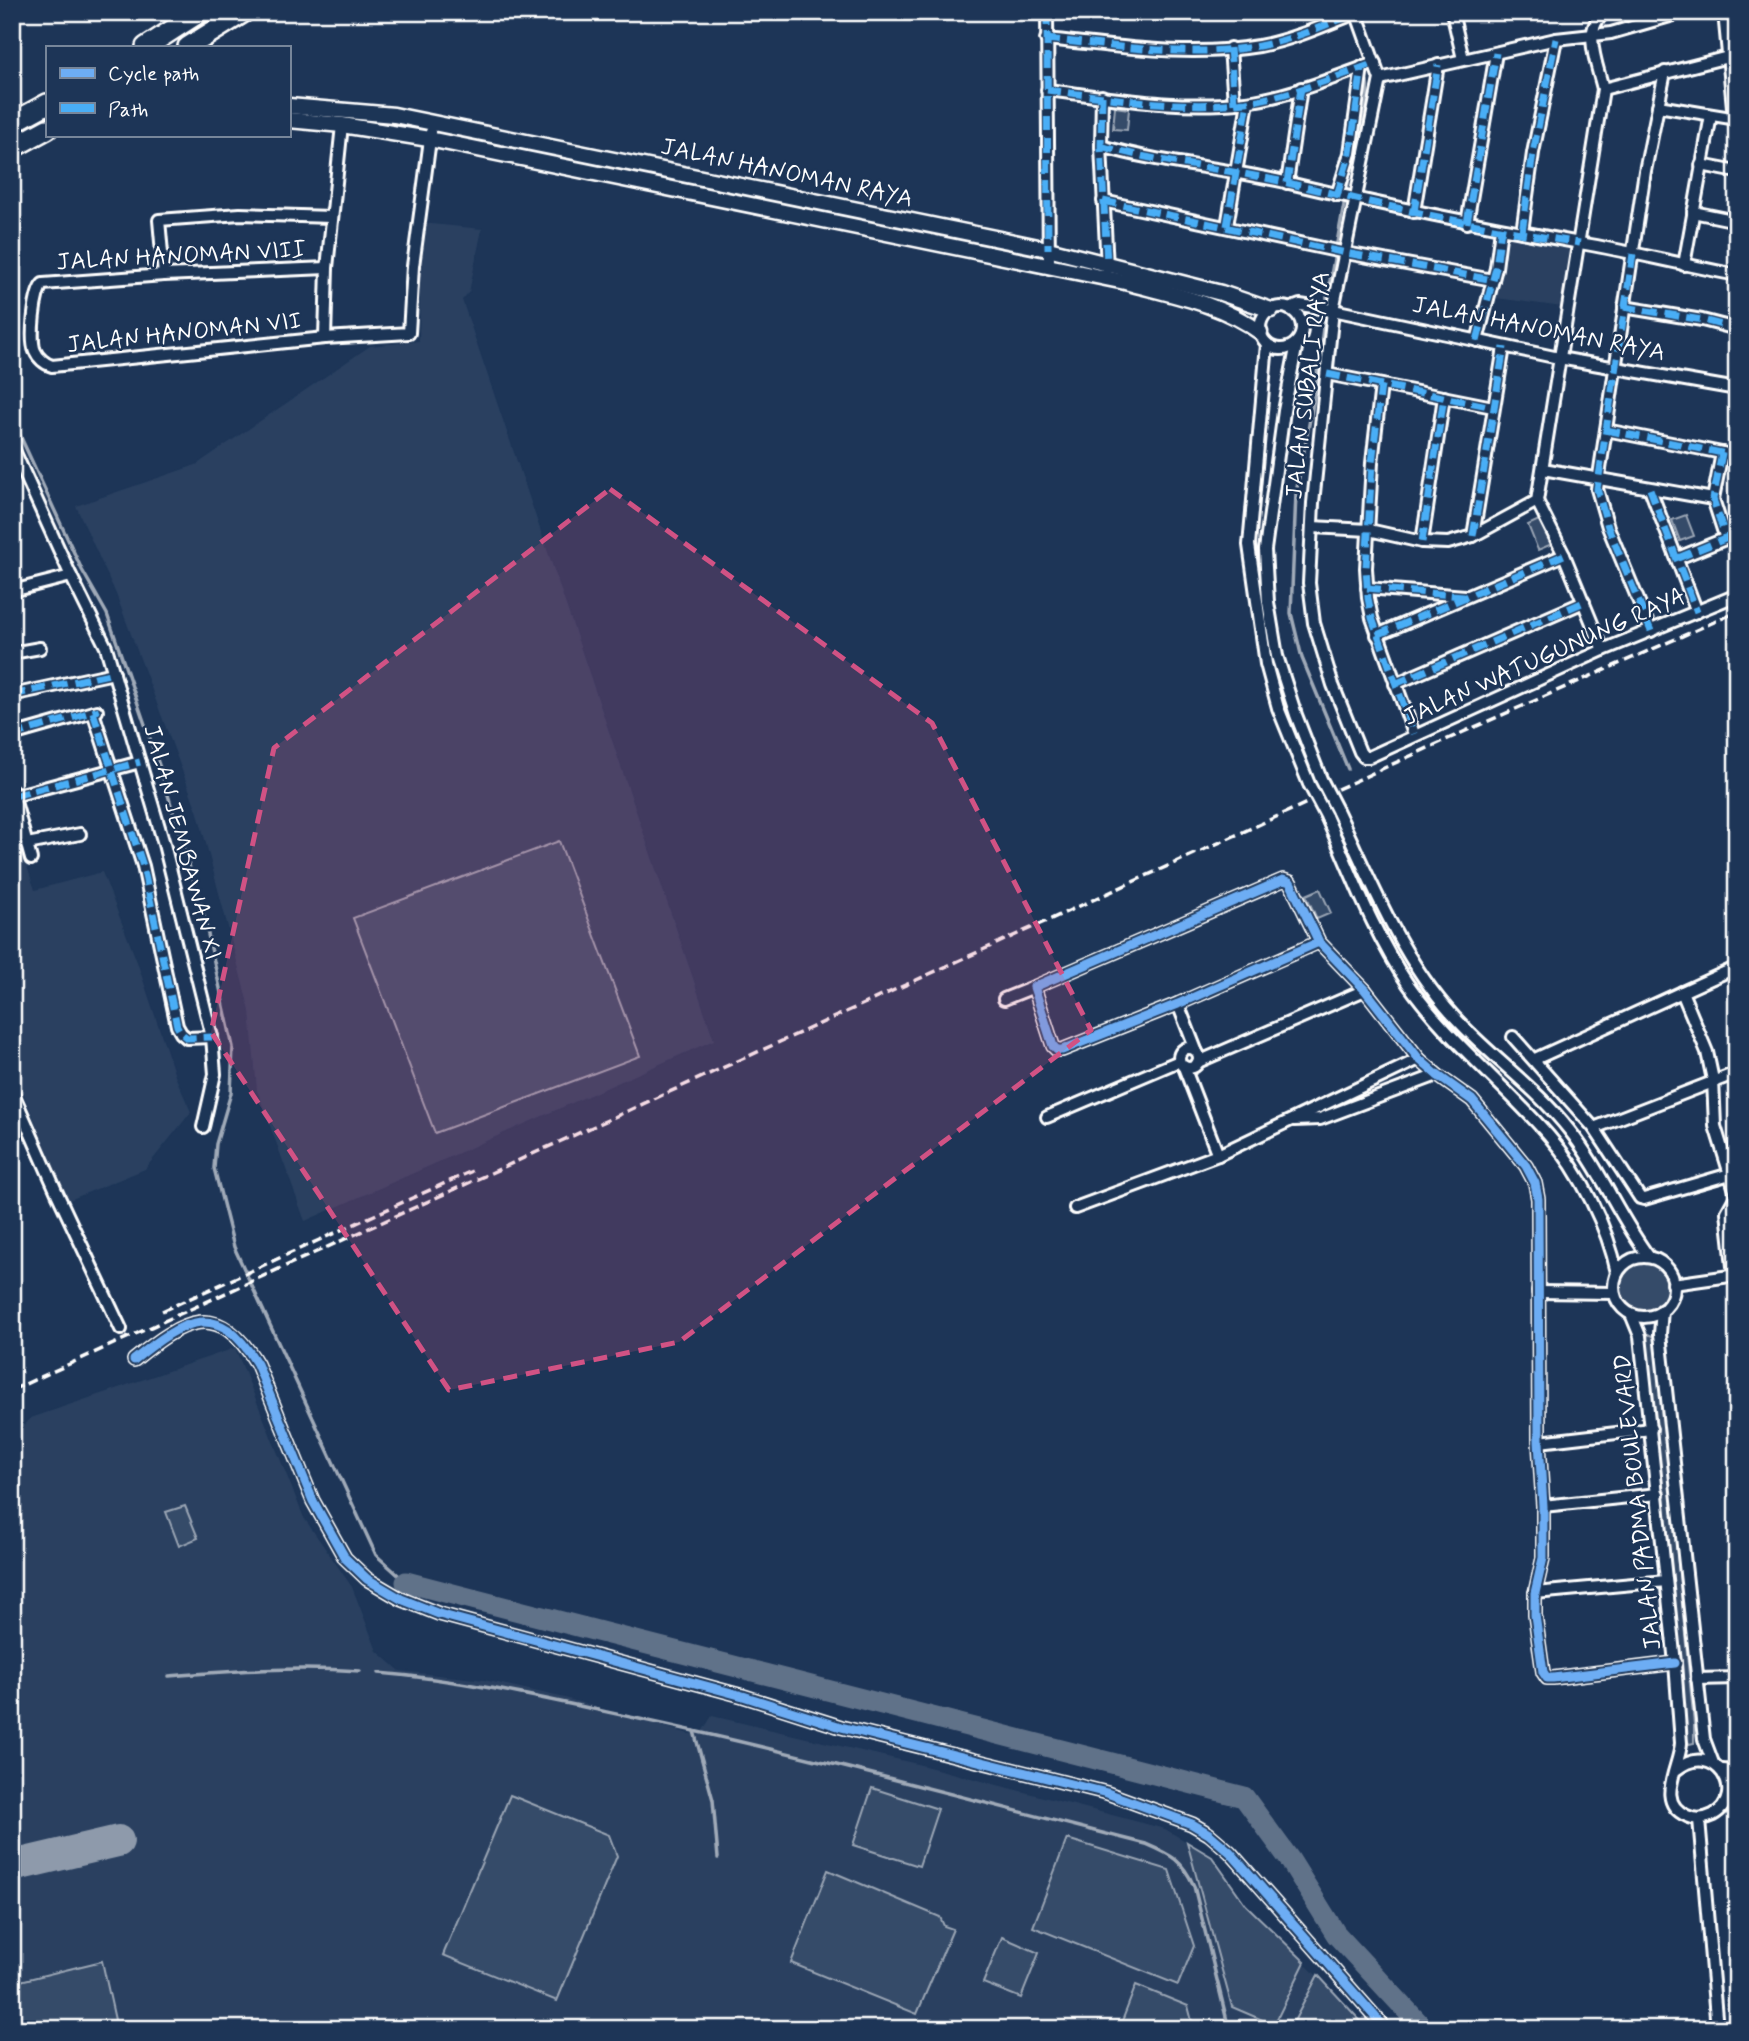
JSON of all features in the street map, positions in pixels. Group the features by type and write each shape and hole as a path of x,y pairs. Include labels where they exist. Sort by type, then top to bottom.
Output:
{"highway":[{"path":"148,46 200,12"},
{"path":"204,41 244,12"},
{"path":"14,122 46,105"},
{"path":"18,144 46,130"}],"street":[{"path":"1047,12 1049,267"},
{"path":"1452,12 1463,59"},
{"path":"1603,650 1564,555 1537,501 1603,89 1591,36 1595,22 1606,12"},
{"path":"1380,79 1556,39 1591,36 1646,24 1684,12"},
{"path":"1658,106 1735,119 1724,12"},
{"path":"1046,39 1165,52 1230,48 1261,45 1351,15"},
{"name":"JALAN SUBALI RAYA","path":"1351,15 1368,65 1380,79 1355,200 1323,308 1327,374 1309,583 1314,623 1333,685 1360,752 1364,757 1369,757"},
{"path":"1522,232 1556,39"},
{"path":"1230,48 1234,103"},
{"path":"1467,223 1496,53"},
{"path":"1603,89 1728,57"},
{"path":"1047,90 1173,105 1248,102 1301,88 1368,65"},
{"path":"1339,196 1368,65"},
{"path":"1414,212 1438,65"},
{"path":"1651,631 1608,527 1597,492 1644,171 1665,72"},
{"path":"1287,183 1301,88"},
{"path":"1102,96 1101,146 1108,279"},
{"path":"1227,226 1248,102"},
{"name":"JALAN HANOMAN RAYA","path":"290,106 394,115 1048,249 1220,293 1271,310"},
{"path":"1685,265 1711,114"},
{"name":"JALAN HANOMAN RAYA","path":"290,120 342,125 429,139 1108,279 1213,305 1247,322 1263,338"},
{"path":"429,139 433,123"},
{"path":"325,338 331,217 342,125"},
{"name":"JALAN HANOMAN VII","path":"47,365 325,338 409,333 413,265 429,139"},
{"path":"1101,146 1467,223 1737,275"},
{"path":"1701,165 1737,172"},
{"path":"1103,201 1338,251 1493,280"},
{"path":"1693,212 1737,221"},
{"path":"164,275 157,222 161,219 240,214 331,217"},
{"path":"1477,341 1493,280 1501,229"},
{"name":"JALAN HANOMAN VIII","path":"47,365 35,351 33,343 36,292 47,283 327,268"},
{"name":"JALAN HANOMAN RAYA","path":"1289,309 1300,305 1323,308 1559,358 1737,389"},
{"path":"1624,307 1702,320 1737,329"},
{"path":"1302,322 1289,309 1271,310 1262,319 1262,411 1249,545 1266,664 1278,708 1315,781 1337,810 1394,930 1424,978 1463,1026 1532,1090 1570,1130 1597,1171 1632,1234 1649,1257 1666,1267 1674,1284 1669,1303 1653,1315 1631,1314 1623,1309 1614,1293 1617,1273 1612,1246 1567,1160 1550,1136 1448,1036 1407,983 1382,939 1326,816 1315,781 1296,715 1277,656 1268,602 1265,550 1284,411 1297,343 1301,337 1304,312 1323,308"},
{"path":"1263,338 1272,348 1285,349 1297,343"},
{"path":"1473,536 1504,347"},
{"path":"1327,374 1493,407"},
{"path":"1381,385 1371,463 1367,588 1371,618 1414,734"},
{"path":"1422,542 1444,397"},
{"path":"1262,411 1284,411"},
{"path":"1606,429 1737,456"},
{"name":"JALAN JEMBAWAN XI","path":"12,446 106,647 164,844 212,1037 215,1074 202,1127"},
{"path":"1678,558 1731,536 1713,499 1722,453"},
{"path":"1543,469 1713,499"},
{"path":"1650,489 1698,612"},
{"path":"1312,527 1369,530 1422,542 1448,543 1473,536 1537,501"},
{"path":"1377,635 1564,555"},
{"path":"12,591 71,576"},
{"path":"1367,588 1468,596"},
{"name":"JALAN WATUGUNUNG RAYA","path":"1369,757 1414,734 1603,650 1737,594"},
{"path":"1395,684 1584,602"},
{"path":"12,653 40,648"},
{"path":"12,695 114,673"},
{"path":"12,735 96,711 143,866 177,1026 187,1038 212,1037"},
{"path":"31,859 13,793 114,771 140,762"},
{"path":"27,844 80,834"},
{"path":"1004,999 1283,880 1290,882 1319,942 1365,990 1419,1059 1472,1100 1526,1166 1535,1183 1538,1199 1539,1442 1544,1506 1544,1558 1535,1592 1535,1615 1543,1672 1547,1678 1675,1663"},
{"path":"1034,987 1053,1046 1062,1050 1178,1004 1319,942"},
{"path":"1535,1059 1737,967"},
{"path":"1047,1117 1182,1064 1192,1067 1197,1056 1365,990"},
{"path":"1674,1284 1736,1275 1733,1233 1727,1212 1736,1196 1733,1172 1715,1126 1713,1080 1707,1052 1682,992"},
{"path":"1178,1004 1197,1056"},
{"path":"1513,1037 1594,1128 1635,1193 1644,1199 1733,1172"},
{"path":"1197,1056 1185,1048 1179,1053 1218,1155"},
{"path":"1075,1208 1218,1155 1419,1059"},
{"path":"1594,1128 1713,1080 1736,1074 1737,1066"},
{"path":"1291,1120 1320,1119 1437,1075"},
{"path":"12,1091 121,1329"},
{"path":"1617,1273 1630,1260 1649,1257"},
{"path":"1538,1292 1614,1293"},
{"name":"JALAN PADMA BOULEVARD","path":"1662,1310 1660,1334 1704,1739 1718,1767"},
{"name":"JALAN PADMA BOULEVARD","path":"1631,1314 1640,1336 1675,1663 1681,1743 1681,1755 1676,1770"},
{"path":"134,1360 155,1343 189,1324 204,1321 219,1323 232,1332 248,1349 257,1364 313,1501 345,1558 367,1580 401,1599 439,1614 743,1696 841,1727 1107,1793 1192,1824 1230,1852 1386,2029"},
{"path":"1539,1442 1651,1429"},
{"path":"1544,1506 1658,1494"},
{"path":"1535,1592 1666,1581"},
{"path":"1697,1679 1737,1678"},
{"path":"1718,1767 1729,1787 1731,1803 1710,1817 1699,1819 1681,1813 1670,1798 1669,1788 1676,1770 1693,1760 1737,1771"},
{"path":"1699,1819 1717,2029"}],"highlighted area":[{"path":"610,489 932,723 1091,1030 679,1342 449,1390 211,1032 274,748"}],"shaded area":[{"path":"829,12 928,12 882,19"},
{"path":"1115,107 1129,109 1127,130 1113,129"},
{"path":"421,223 482,229 469,292 462,300 714,1040 305,1221 257,1090 250,1011 198,813 116,594 76,506 196,465 370,346 419,341"},
{"path":"1505,233 1574,246 1563,307 1489,297"},
{"path":"1686,515 1694,536 1680,541 1672,520"},
{"path":"1541,519 1552,544 1538,550 1528,525"},
{"path":"12,823 35,890 102,872 137,962 175,1076 191,1112 145,1169 67,1201 12,1065"},
{"path":"559,841 640,1056 435,1133 353,918"},
{"path":"1320,889 1331,913 1317,919 1306,895"},
{"path":"1644,1263 1661,1270 1668,1287 1661,1304 1644,1311 1627,1304 1620,1287 1627,1270"},
{"path":"1648,1334 1654,1337 1656,1343 1694,1725 1694,1743 1689,1744 1686,1737 1646,1343"},
{"path":"235,1348 304,1518 352,1587 377,1651 400,1671 484,1680 565,1698 689,1734 702,1732 712,1716 917,1764 1165,1829 1212,1857 1246,1905 1370,2029 12,2029 12,1439 31,1418"},
{"path":"185,1506 198,1538 179,1546 166,1512"},
{"path":"872,1788 938,1809 919,1866 853,1845"},
{"path":"510,1795 609,1835 617,1856 557,2001 443,1955"},
{"path":"1067,1839 1169,1870 1194,1946 1178,1985 1033,1927"},
{"path":"1187,1842 1212,1857 1246,1905 1305,1962 1274,2025 1232,2007"},
{"path":"828,1870 940,1917 944,1926 953,1929 917,2014 791,1963"},
{"path":"1002,1937 1039,1953 1021,1998 983,1983"},
{"path":"102,1961 117,2029 12,2029 12,1983"},
{"path":"1318,1975 1368,2029 1290,2029"},
{"path":"1136,1985 1188,2006 1194,2029 1119,2029"}],"waterway":[{"path":"1355,150 1368,98 1367,81"},
{"path":"1348,769 1302,658 1291,613 1296,493 1352,161"},
{"path":"12,418 82,570 107,614 160,768 203,912 233,1047 231,1093 216,1144 214,1168 234,1247 376,1555 406,1582"},
{"path":"406,1582 1244,1797 1290,1860 1336,1934 1424,2029"},
{"path":"169,1676 288,1669 360,1671"},
{"path":"379,1673 508,1691 699,1732 1146,1844 1175,1859 1194,1886 1229,2029"},
{"path":"694,1731 713,1800 718,1858"}],"taxiway":[{"path":"12,1866 118,1841"}],"railway":[{"path":"12,1390 1470,729 1737,612"},
{"path":"162,1311 472,1171"}],"marked path":[{"path":"1047,12 1048,249"},
{"path":"1046,39 1153,50 1232,49 1284,40 1356,13"},
{"path":"1522,232 1533,153 1556,39"},
{"path":"1230,48 1234,103"},
{"path":"1467,223 1496,53"},
{"path":"1047,90 1146,102 1196,105 1246,102 1311,86 1375,63"},
{"path":"1414,212 1438,65"},
{"path":"1337,195 1350,153 1362,67"},
{"path":"1287,183 1301,88"},
{"path":"1102,96 1101,146 1107,263"},
{"path":"1227,226 1248,102"},
{"path":"1101,146 1265,178 1470,223 1580,243"},
{"path":"1103,201 1346,253 1493,280"},
{"path":"1477,341 1496,268 1501,229"},
{"path":"1633,254 1597,489 1608,527 1651,631"},
{"path":"1624,307 1702,320 1737,329"},
{"path":"1473,536 1504,347"},
{"path":"1327,374 1493,407"},
{"path":"1381,385 1372,463 1366,568 1368,598 1372,618 1414,734"},
{"path":"1422,542 1444,397"},
{"path":"1606,430 1737,456"},
{"path":"1722,453 1713,499 1726,539"},
{"path":"1650,489 1697,612"},
{"path":"1678,558 1737,534"},
{"path":"1377,635 1564,555"},
{"path":"1367,588 1464,596"},
{"path":"1395,684 1584,602"},
{"path":"12,695 114,673"},
{"path":"12,735 99,710"},
{"path":"93,712 143,866 177,1026 187,1038 212,1037"},
{"path":"14,796 140,762"}],"cycle path":[{"path":"1319,942 1178,1004 1062,1050 1053,1046 1034,987 1283,880 1290,882 1319,942 1365,990 1419,1059 1472,1100 1526,1166 1535,1183 1538,1199 1539,1442 1543,1506 1543,1558 1535,1593 1535,1615 1543,1672 1547,1678 1553,1678 1675,1663"},
{"path":"134,1360 168,1334 199,1322 214,1323 228,1330 243,1343 257,1364 313,1501 345,1558 367,1579 401,1599 439,1614 743,1696 841,1727 1107,1793 1192,1824 1230,1852 1386,2029"}]}
